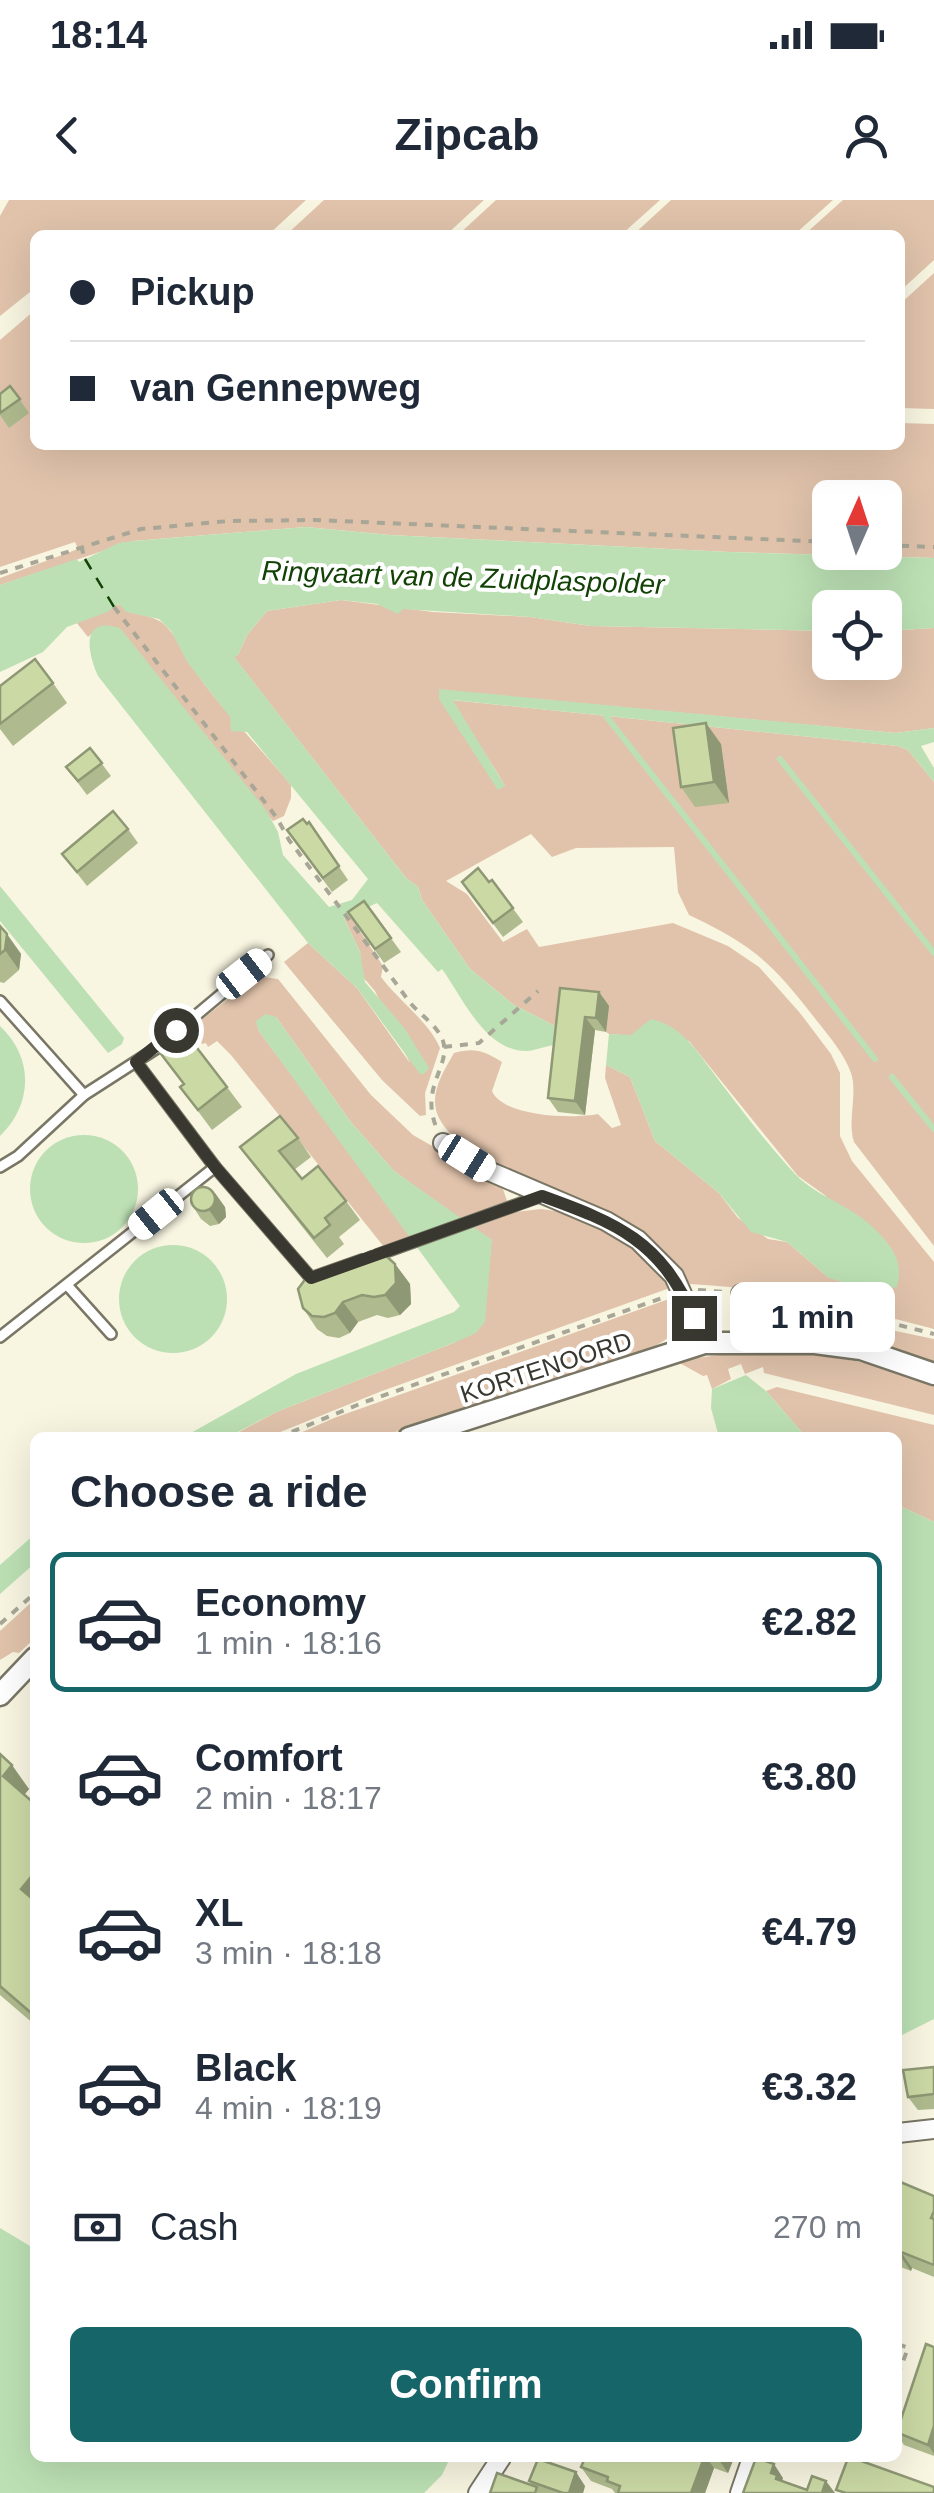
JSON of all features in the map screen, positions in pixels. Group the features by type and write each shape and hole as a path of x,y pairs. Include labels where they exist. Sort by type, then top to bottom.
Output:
{"street":[{"path":"443,1142 492,1172 606,1221 638,1240 665,1265 682,1291 704,1343"},
{"path":"741,1294 742,1342"},
{"name":"KORTENOORD","path":"427,1432 704,1343 815,1343 861,1349 934,1374"},
{"path":"0,1695 30,1663"},
{"path":"902,2133 934,2129"},
{"path":"478,2493 498,2462"},
{"path":"740,2493 751,2462"}],"lane":[{"path":"0,1167 18,1156 84,1095 157,1048 268,956"},
{"path":"0,1001 84,1095"},
{"path":"136,1062 215,1167 311,1278 542,1196"},
{"path":"0,1337 215,1167"},
{"path":"66,1285 111,1334"}],"path":[{"path":"0,572 141,529 229,521 316,520 812,541"},
{"path":"902,545 934,547"},
{"path":"80,546 84,560"},
{"path":"114,608 277,818 289,840 412,1004 438,1032 444,1046 431,1091 431,1115 443,1142"},
{"path":"444,1046 479,1043 538,991"},
{"path":"682,1291 741,1294 883,1320 934,1334"},
{"name":"KORTENOORD","path":"292,1432 362,1403 682,1291"},
{"path":"0,1624 30,1597"}],"shaded area":[{"path":"9,200 306,200 273,230 30,230 30,292 0,316 0,216"},
{"path":"324,200 484,200 451,230 291,230"},
{"path":"496,200 660,200 627,230 463,230"},
{"path":"671,200 833,200 800,230 638,230"},
{"path":"843,200 934,200 934,260 905,286 905,230 810,230"},
{"path":"934,273 934,409 905,408 905,299"},
{"path":"30,314 30,450 905,450 905,423 934,424 934,558 902,557 902,480 812,480 812,554 390,535 306,527 133,541 0,585 0,578 78,549 75,542 0,567 0,340"},
{"path":"341,600 591,626 812,631 812,680 902,680 902,630 934,628 934,728 896,733 439,690 505,785 451,700 898,746 908,750 934,782 934,1246 854,1142 853,1081 841,1053 788,985 761,958 689,915 678,892 674,847 576,848 552,857 531,834 446,881 467,894 503,942 527,929 539,947 673,923 728,946 759,967 831,1054 840,1073 840,1136 852,1161 934,1262 934,1329 782,1294 690,1284 664,1254 637,1235 501,1170 448,1131 436,1110 435,1095 454,1053 479,1051 502,1062 492,1091 510,1106 556,1116 598,1114 612,1128 621,1125 605,1078 606,1065 630,1077 655,1141 719,1193 738,1218 768,1239 787,1242 829,1278 826,1196 798,1176 689,1041 609,1034 608,1006 559,1028 514,1005 470,969 422,900 418,887 406,878 233,656 238,655 247,635 267,611"},
{"path":"120,604 166,626 205,685 291,785 284,816 273,821 97,629 88,637 76,622"},
{"path":"350,916 383,966 381,977 429,1029 440,1048 425,1093 426,1115 420,1116 382,1080 284,962 308,943 357,988 410,1063 375,991 362,976 360,952 344,918"},
{"path":"278,979 371,1095 413,1135 502,1186 507,1201 459,1218 394,1171 350,1121 276,1017 258,1030 412,1236 384,1247 231,1055 217,1041 208,1047 202,1044 191,1028 252,980"},
{"path":"515,1212 558,1212 613,1234 646,1258 669,1286 280,1432 239,1432 276,1412 456,1342 492,1240 473,1228"},
{"path":"669,1299 677,1300 678,1323 667,1339 653,1347 395,1432 302,1432"},
{"path":"747,1300 934,1339 934,1364 853,1339 748,1330"},
{"path":"746,1351 842,1358 911,1376 934,1384 934,1415 764,1373 763,1367 745,1374 741,1364 728,1369 731,1379 712,1389 707,1375 676,1361"},
{"path":"777,1387 934,1425 934,1522 902,1507 902,1432 802,1432 766,1391"},
{"path":"30,1604 30,1643 19,1653 13,1652 0,1660 0,1631"}],"water":[{"name":"Ringvaart van de Zuidplaspolder","path":"306,527 390,535 812,554 812,570 902,570 902,557 934,558 934,628 902,630 902,590 812,590 812,631 591,626 530,617 403,609 398,614 377,604 341,600 267,611 234,657 406,878 418,887 422,900 470,969 514,1005 559,1028 557,1045 526,1051 499,1042 476,1021 442,969 438,972 377,903 344,918 360,952 365,982 405,1029 429,1068 420,1074 357,988 308,943 98,676 91,657 92,632 107,625 120,628 266,810 278,832 283,855 329,907 352,900 368,879 247,732 231,731 230,717 159,619 126,612 119,604 67,627 43,652 0,672 0,585 133,541"},
{"path":"439,689 896,733 934,728 934,742 921,746 934,768 934,782 908,750 898,746 453,700 505,786 498,790 439,699"},
{"path":"0,886 124,1038 122,1044 108,1053 0,921"},
{"path":"266,1014 276,1017 350,1121 394,1171 492,1240 485,1322 476,1333 456,1342 276,1412 238,1432 193,1432 296,1374 454,1312 460,1306 258,1030 256,1021"},
{"path":"651,1019 677,1031 691,1044 796,1175 882,1236 897,1259 897,1287 872,1291 829,1278 787,1242 751,1232 719,1193 655,1141 630,1077 606,1065 609,1034 631,1035"},
{"path":"0,1026 19,1052 25,1081 19,1110 0,1136"},
{"path":"84,1135 114,1144 122,1151 129,1159 138,1189 129,1219 122,1227 114,1234 84,1243 54,1234 46,1227 39,1219 30,1189 39,1159 46,1151 54,1144"},
{"path":"173,1245 194,1250 211,1261 222,1278 227,1299 222,1320 211,1337 194,1348 173,1353 152,1348 135,1337 124,1320 119,1299 124,1278 135,1261 152,1250"},
{"path":"746,1375 766,1391 802,1432 718,1432 711,1408 712,1389"},
{"path":"902,1507 934,1522 934,2019 902,2035"},
{"path":"30,1538 30,1567 0,1594 0,1565"},
{"path":"0,2228 30,2246 30,2462 448,2462 442,2475 424,2493 0,2493"}],"building":[{"path":"10,386 20,399 0,413 0,394"},
{"path":"35,659 53,683 0,724 0,686"},
{"path":"706,723 714,782 681,787 673,728"},
{"path":"90,748 102,763 78,781 66,767"},
{"path":"113,811 128,829 77,872 62,854"},
{"path":"303,819 339,866 323,878 287,830"},
{"path":"478,868 513,908 493,923 462,882"},
{"path":"364,901 391,938 375,949 348,912"},
{"path":"0,926 7,934 5,950 0,954"},
{"path":"560,988 599,992 596,1018 585,1017 575,1101 548,1098"},
{"path":"184,1031 227,1087 198,1110 158,1050"},
{"path":"280,1116 298,1138 279,1151 302,1179 318,1166 346,1201 325,1218 330,1225 314,1238 240,1147"},
{"path":"203,1187 212,1190 212,1208 203,1211 194,1208 191,1199 194,1190"},
{"path":"371,1251 383,1253 395,1264 396,1283 385,1295 362,1295 343,1302 335,1313 324,1317 312,1316 303,1308 298,1289 310,1273 334,1274 352,1267 360,1256"},
{"path":"0,1754 12,1765 3,1776 30,1800 30,1878 21,1889 30,1897 30,2012 0,1986"},
{"path":"934,2067 934,2094 908,2097 903,2070"},
{"path":"902,2183 934,2196 934,2265 902,2252"},
{"path":"926,2344 934,2347 934,2426 928,2445 902,2435 902,2416"},
{"path":"537,2462 576,2472 569,2493 529,2481"},
{"path":"583,2462 703,2462 691,2493 618,2493 620,2486 607,2481 608,2477 581,2467"},
{"path":"755,2462 774,2464 771,2473 777,2475 776,2479 807,2490 812,2476 826,2481 822,2493 743,2493"},
{"path":"846,2462 864,2462 934,2487 934,2493 846,2493 836,2490"},
{"path":"497,2473 537,2487 535,2493 490,2493"}],"waterway":[{"path":"606,716 875,1059"},
{"path":"780,759 934,953"},
{"path":"892,1077 934,1129"}],"ferry route":[{"path":"85,559 114,607"}],"route":[{"path":"176,1030 136,1062 215,1167 311,1278 542,1196 606,1221 651,1250 674,1276 694,1318"}]}
